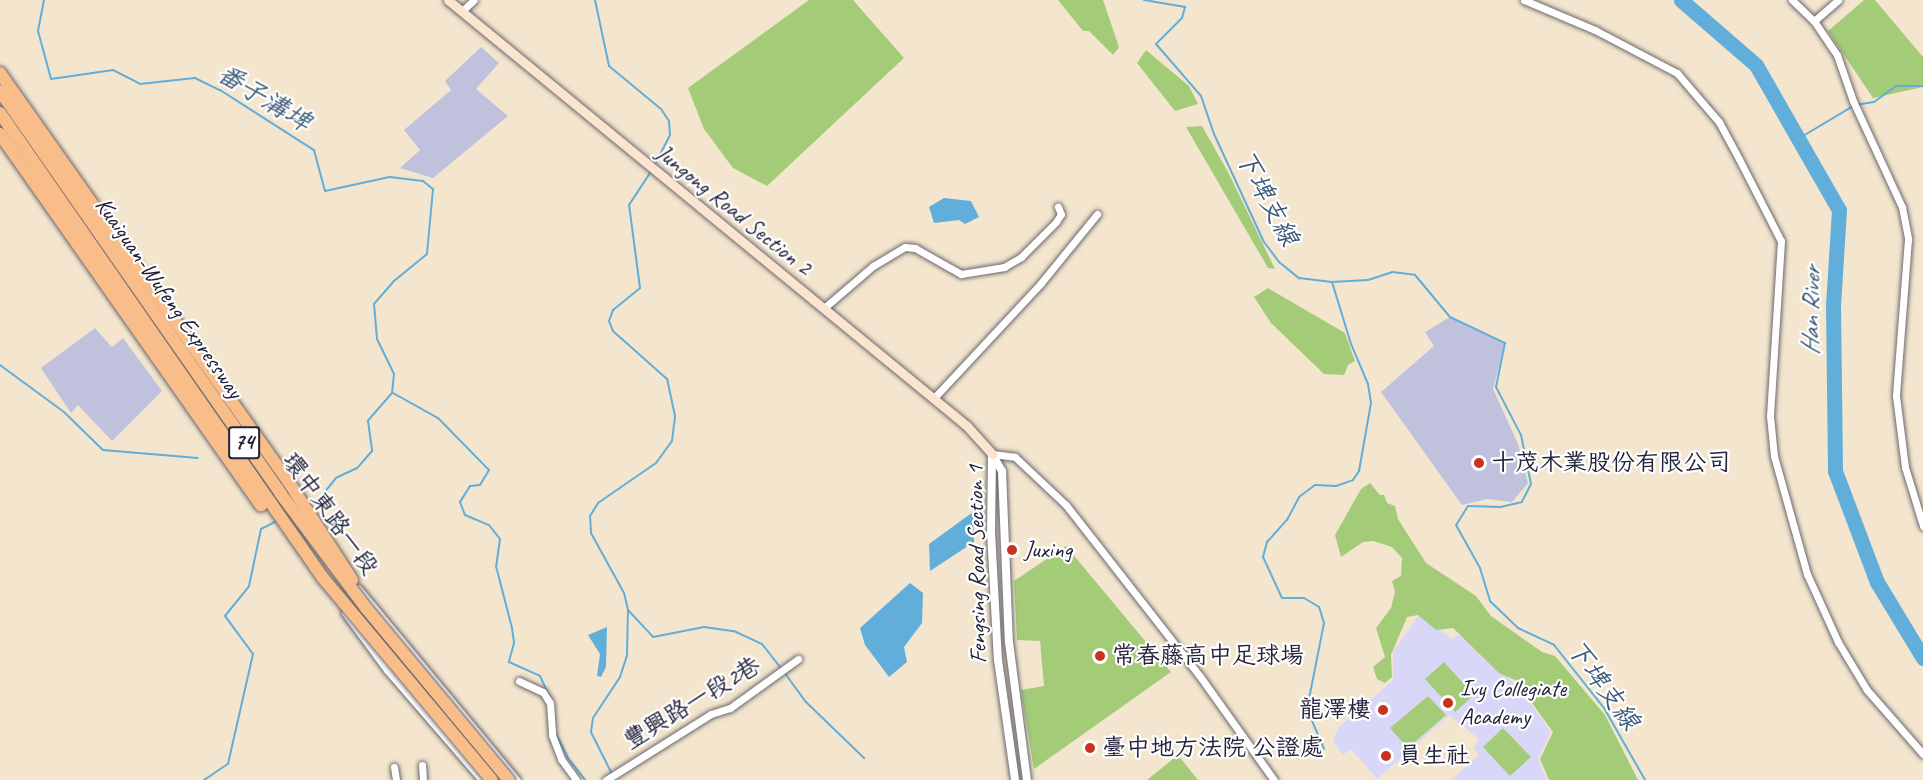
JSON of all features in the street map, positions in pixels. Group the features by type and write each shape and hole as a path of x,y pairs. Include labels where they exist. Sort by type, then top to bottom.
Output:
{"highway":[{"name":"74","path":"0,73 288,481 343,563 366,608"},
{"name":"Kuaiguan-Wufeng Expressway","path":"0,91 267,475 366,608 509,780"},
{"name":"Kuaiguan-Wufeng Expressway","path":"0,113 323,578 492,780"},
{"name":"74","path":"0,134 267,514 323,578"}],"main road":[{"name":"Jungong Road Section 2","path":"448,0 824,308 933,399 993,453"}],"street":[{"path":"462,11 474,0"},
{"path":"1524,0 1615,39 1677,73 1719,122 1739,159 1781,241 1770,416 1774,456 1807,574 1838,642 1867,690 1923,754"},
{"path":"1792,0 1814,21 1838,55 1855,105 1897,190 1906,224 1907,256 1896,396 1905,467 1923,526"},
{"path":"1814,21 1838,0"},
{"name":"環中東路一段","path":"0,83 357,587 517,780"},
{"name":"環中東路一段","path":"0,120 213,432 337,603 387,670 483,780"},
{"path":"824,308 873,266 904,247 915,248 961,274 1004,267 1021,257 1056,222 1061,214 1058,207"},
{"path":"933,399 1041,283 1097,214"},
{"path":"993,453 1015,457 1066,505 1199,675 1274,780"},
{"name":"Fengsing Road Section 1","path":"993,453 991,532 998,660 1015,780"},
{"name":"Fengsing Road Section 1","path":"993,453 1002,471 1009,642 1027,780"},
{"path":"337,603 357,587"},
{"name":"豐興路一段2巷","path":"606,779 711,714 730,708 798,659"},
{"path":"519,681 543,692 550,703 552,735 561,759 576,780"},
{"path":"422,765 423,780"},
{"path":"394,767 396,780"}],"shaded area":[{"path":"481,47 499,63 476,89 508,116 433,178 400,168 420,150 404,130 451,90 445,81"},
{"name":"十茂木業股份有限公司","path":"1450,317 1505,343 1493,389 1518,444 1528,483 1512,502 1487,499 1462,505 1381,392 1434,346 1425,332"},
{"path":"95,328 112,347 123,338 162,391 112,441 78,405 71,413 41,368"},
{"name":"Ivy Collegiate Academy","path":"1420,614 1452,639 1464,632 1523,693 1551,732 1538,759 1547,780 1451,780 1479,755 1474,748 1479,739 1449,715 1377,779 1351,749 1343,755 1333,742 1338,728 1393,680 1393,651"}],"green space":[{"path":"809,0 853,0 904,58 767,186 733,168 704,129 688,88"},
{"path":"1058,0 1103,0 1119,47 1113,55 1089,31 1083,31"},
{"path":"1864,0 1875,0 1923,57 1923,87 1873,98 1828,31"},
{"path":"1146,50 1189,86 1198,104 1175,111 1137,63"},
{"path":"1202,126 1228,172 1275,269 1268,268 1186,127"},
{"path":"1268,288 1345,333 1355,361 1348,365 1344,375 1324,374 1271,323 1254,297"},
{"path":"1370,483 1380,495 1384,495 1387,503 1395,506 1398,519 1426,563 1476,596 1491,616 1542,652 1555,656 1605,715 1638,780 1549,780 1540,759 1553,732 1515,680 1499,673 1453,628 1436,630 1418,615 1407,617 1391,655 1392,677 1385,683 1377,679 1373,667 1385,657 1376,628 1391,608 1395,592 1392,581 1401,576 1402,558 1392,547 1373,541 1363,542 1341,557 1335,535 1361,489"},
{"name":"常春藤高中足球場","path":"1066,546 1171,672 1034,769 1021,690 1044,686 1040,641 1017,640 1014,581"},
{"path":"1444,662 1474,695 1455,712 1425,679"},
{"path":"1428,696 1446,715 1408,748 1390,728"},
{"path":"1503,728 1531,757 1510,776 1483,747"},
{"path":"1178,755 1198,780 1147,780"}],"water":[{"path":"944,198 971,201 979,217 965,224 959,220 934,223 929,207"},
{"path":"973,512 974,542 930,571 929,544"},
{"path":"910,583 923,593 922,623 904,647 907,662 889,677 865,645 860,628"},
{"path":"607,627 606,667 601,677 597,676 600,654 588,635"}],"waterway":[{"name":"番子溝埤","path":"44,0 38,31 51,79 113,70 140,84 195,78 220,90 314,150 325,191 390,177 423,181 433,189 427,254 394,281 374,304 377,339 394,374 392,393 368,421 372,451 357,468 336,478 318,500 309,505"},
{"path":"595,0 609,66 661,109 669,121 670,135 655,165"},
{"name":"下埤支線","path":"1144,0 1185,7 1182,18 1156,44 1201,96 1214,134 1264,242 1279,262 1299,278 1332,282 1368,280 1392,272 1415,275 1450,317 1505,343 1496,387 1521,435 1531,484 1522,502 1500,507 1468,506 1456,525 1480,568 1490,601 1518,628 1554,645 1604,708 1645,780"},
{"name":"Han River","path":"1681,0 1756,65 1839,210 1833,305 1835,471 1877,582 1923,658"},
{"path":"1798,139 1855,105 1874,102 1896,86 1923,86"},
{"path":"615,780 591,732 593,718 620,677 627,656 628,610 624,593 591,533 590,516 598,503 656,463 672,441 675,416 667,379 613,331 609,321 613,310 640,288 629,205 652,170"},
{"path":"1324,749 1307,709 1324,623 1319,607 1304,598 1282,598 1263,557 1267,542 1287,520 1299,497 1315,485 1336,486 1353,480 1359,471 1371,403 1368,384 1351,344 1332,282"},
{"path":"0,365 64,412 103,450 198,458"},
{"path":"393,393 438,418 489,470 480,485 470,486 460,502 465,515 489,525 500,539 496,566 514,643 509,662 540,676 550,697"},
{"name":"番子溝埤","path":"204,780 228,764 253,654 225,616 249,586 261,529 277,521"},
{"path":"628,610 653,637 704,627 734,631 762,644 781,668"},
{"path":"784,672 806,702 864,758"},
{"path":"555,732 568,758 585,780"}],"place":[{"name":"十茂木業股份有限公司","path":"1479,463"},
{"name":"Juxing","path":"1012,550"},
{"name":"常春藤高中足球場","path":"1100,656"},
{"name":"Ivy Collegiate Academy","path":"1448,703"},
{"name":"龍澤樓","path":"1383,710"},
{"name":"臺中地方法院 公證處","path":"1090,748"},
{"name":"員生社","path":"1386,756"}]}
